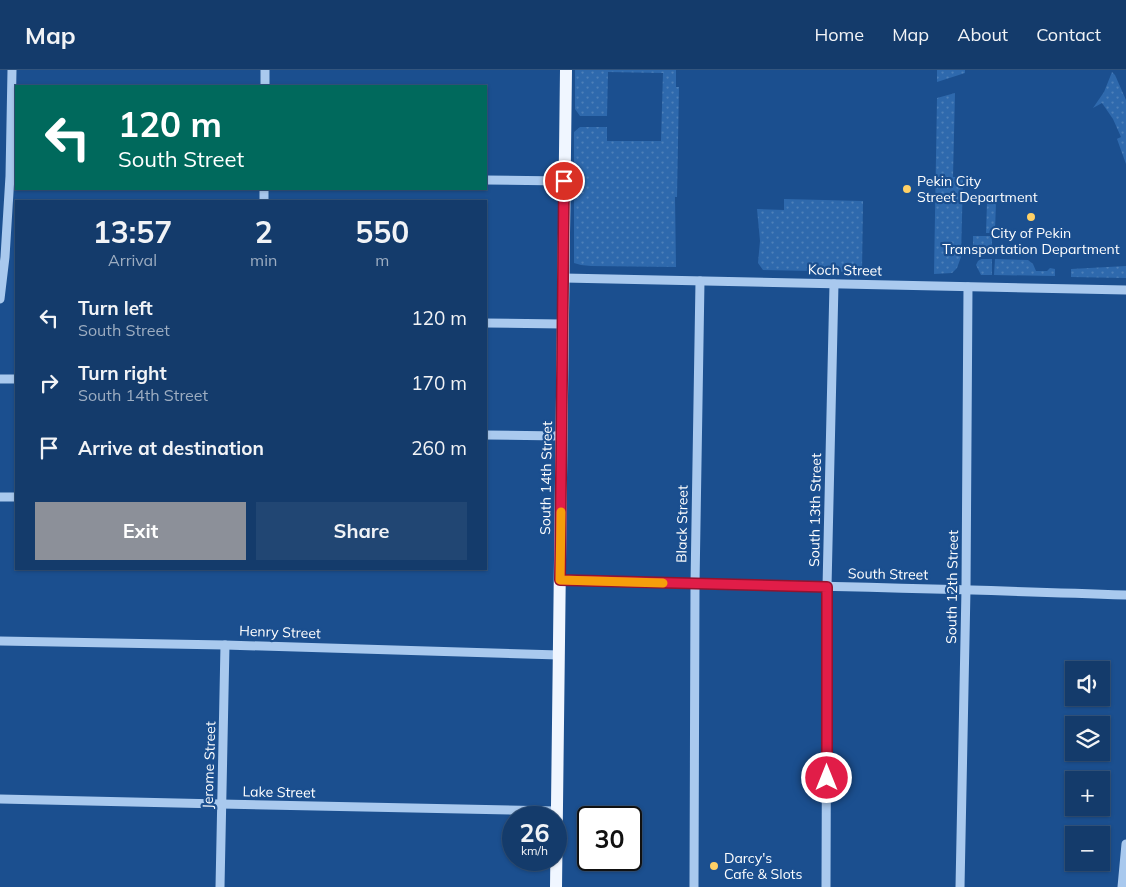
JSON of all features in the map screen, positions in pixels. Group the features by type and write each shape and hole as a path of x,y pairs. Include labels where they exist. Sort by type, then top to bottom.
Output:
{"main road":[{"name":"South 14th Street","path":"557,806 566,70"},
{"name":"South 14th Street","path":"556,871 556,887"}],"street":[{"path":"0,299 13,176 12,70"},
{"path":"265,70 265,85"},
{"path":"487,180 564,181"},
{"name":"Koch Street","path":"564,278 1126,290"},
{"name":"Black Street","path":"694,887 695,584 700,281"},
{"name":"South 13th Street","path":"826,887 827,587 834,284"},
{"name":"South 12th Street","path":"960,887 966,589 968,287"},
{"path":"487,323 562,324"},
{"path":"0,379 15,379"},
{"path":"487,435 561,436"},
{"path":"0,497 15,497"},
{"name":"South Street","path":"560,580 966,589 1126,595"},
{"name":"Henry Street","path":"0,641 225,644 559,655"},
{"name":"Jerome Street","path":"220,887 225,644"},
{"name":"Lake Street","path":"0,799 502,810"},
{"path":"1122,887 1126,844"}],"shaded area":[{"path":"575,70 676,70 676,87 679,87 677,197 675,197 676,267 591,266 574,263 574,132 580,127 607,127 607,141 661,141 663,73 608,72 607,116 580,116 575,109"},
{"path":"937,70 965,70 965,73 937,82"},
{"path":"1112,72 1126,100 1126,164 1117,139 1121,137 1113,119 1102,103 1093,108 1104,92"},
{"path":"955,93 953,177 963,177 961,257 957,268 952,273 934,274 937,98"},
{"path":"784,199 863,201 862,272 763,270 758,263 760,241 757,209 784,210"},
{"path":"987,202 996,202 995,231 992,233 986,233"},
{"path":"973,236 992,236 992,253 975,252"},
{"path":"981,259 992,259 992,275 981,275 976,265"},
{"path":"995,259 1028,260 1033,264 1036,271 1047,271 1050,268 1055,269 1055,276 994,275"},
{"path":"1126,266 1126,278 1071,277 1071,269"}],"slow traffic":[{"path":"561,512 560,580 663,583"}],"place":[{"name":"Pekin City Street Department","path":"907,189"},
{"name":"City of Pekin Transportation Department","path":"1031,217"},
{"name":"Darcy's Cafe & Slots","path":"714,866"}],"route":[{"path":"564,181 560,580 827,587 827,778"}]}
